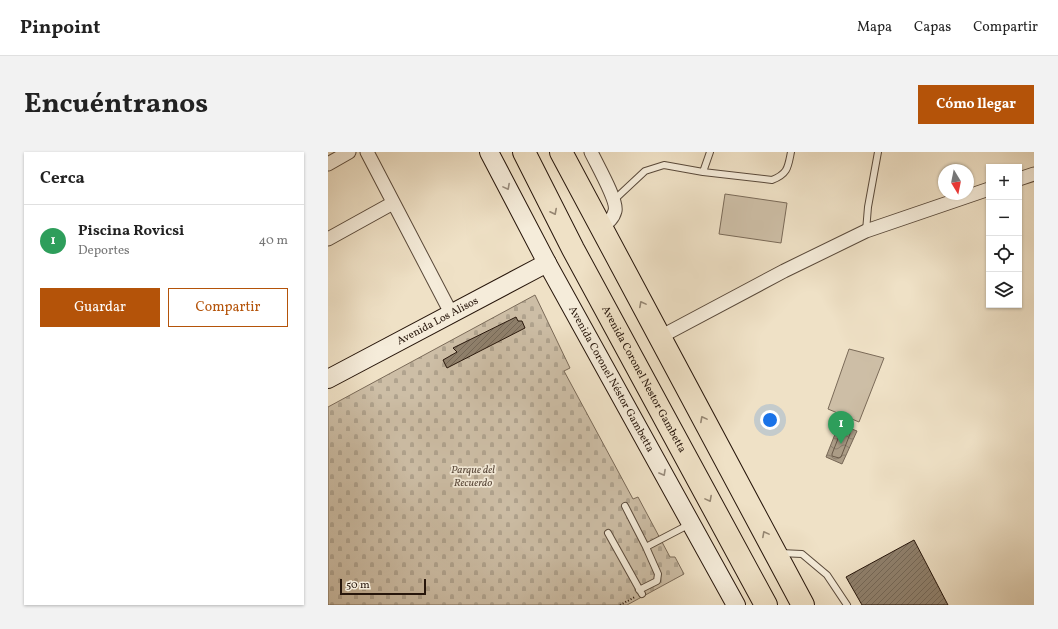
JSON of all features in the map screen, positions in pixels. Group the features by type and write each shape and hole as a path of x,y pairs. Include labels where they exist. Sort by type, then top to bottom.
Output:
{"highway":[{"name":"Avenida Coronel Nestor Gambetta","path":"524,152 573,249 766,605"},
{"path":"561,152 803,605"}],"street":[{"path":"328,164 350,152"},
{"path":"367,152 451,314"},
{"name":"Avenida Coronel Néstor Gambetta","path":"489,152 547,263 691,523 733,604"},
{"path":"591,152 614,200 616,210 611,220 601,227"},
{"path":"1022,178 1034,174"},
{"path":"660,337 784,271 866,232 986,190"},
{"path":"328,238 393,203"},
{"name":"Avenida Los Alisos","path":"328,379 547,263"}],"lane":[{"path":"703,172 710,152"},
{"path":"614,200 645,171 664,164 703,172 772,180 781,177 787,170 791,152"},
{"path":"866,232 868,207 878,152"},
{"path":"608,533 640,592 657,581 658,574 625,506"},
{"path":"646,547 691,523"},
{"path":"775,552 802,554 827,574 847,605"}],"path":[{"path":"620,605 640,592"}],"green space":[{"path":"725,194 787,203 781,243 719,234"},
{"name":"Parque del Recuerdo","path":"535,295 570,368 564,371 633,499 638,497 670,557 675,557 684,574 627,605 328,605 328,407"},
{"path":"849,349 884,358 859,422 828,409"}],"water":[{"path":"839,424 857,431 842,464 826,457"}],"building":[{"path":"516,317 518,321 522,321 525,328 447,368 443,360 457,352 453,348"},
{"path":"914,540 948,605 862,605 846,577"}],"place":[{"name":"Piscina Rovicsi","path":"841,444"}]}
